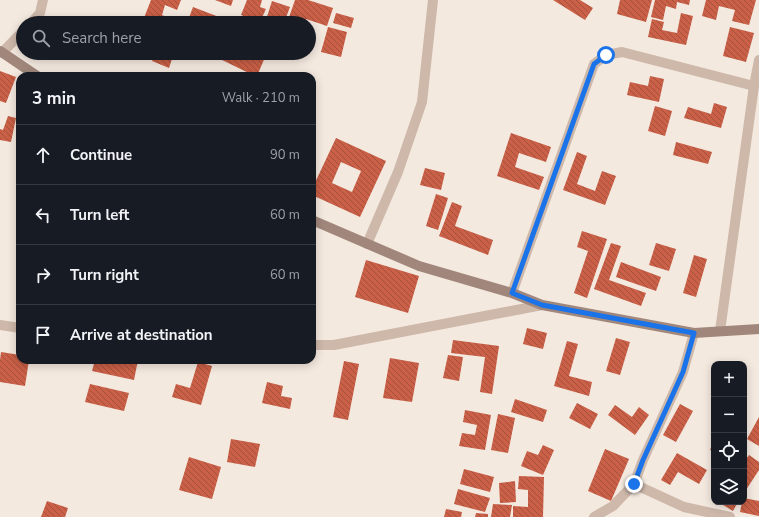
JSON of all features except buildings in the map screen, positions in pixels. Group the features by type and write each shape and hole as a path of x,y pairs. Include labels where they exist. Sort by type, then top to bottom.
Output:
{"street":[{"path":"37,16 40,13 43,0"},
{"path":"367,244 398,172 422,102 433,0"},
{"path":"16,38 1,52 31,72"},
{"path":"512,293 594,64 606,55 622,52 754,86"},
{"path":"720,331 754,86 759,60"},
{"path":"316,222 419,266 512,293 542,305 694,333 759,329"},
{"path":"316,345 334,345 542,305"},
{"path":"0,325 16,327"},
{"path":"594,517 613,506 634,484 643,460 683,372 694,333"},
{"path":"634,484 684,508 730,517"}],"route":[{"path":"606,55 594,64 512,293 542,305 694,333 683,372 643,460 634,484"}]}
